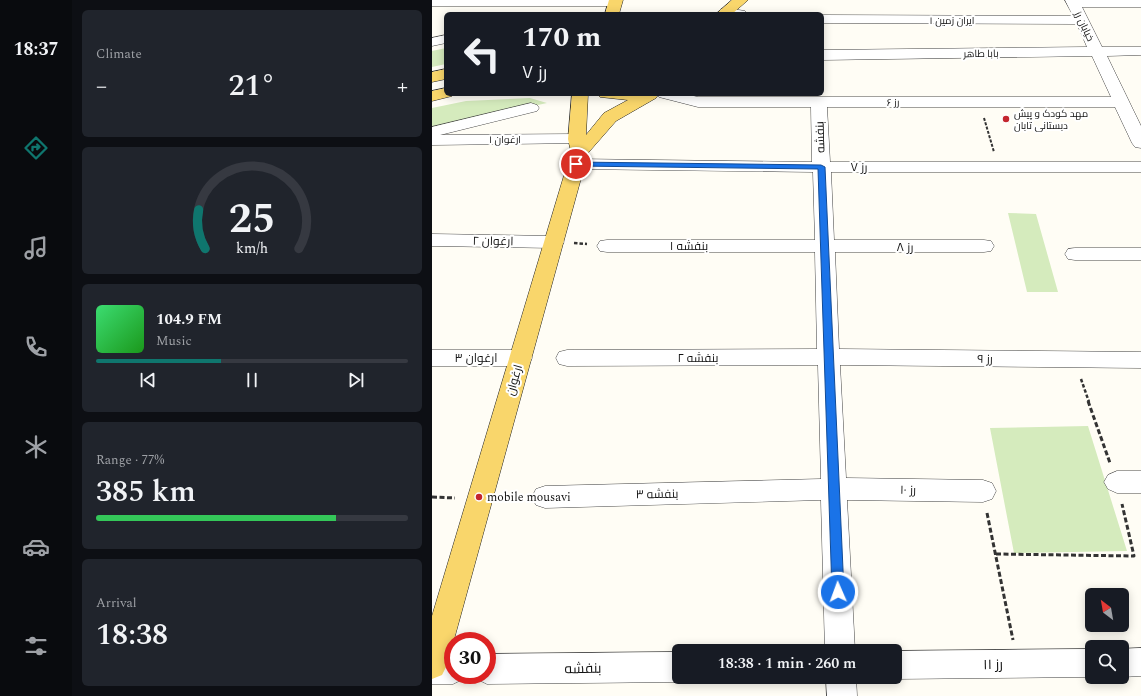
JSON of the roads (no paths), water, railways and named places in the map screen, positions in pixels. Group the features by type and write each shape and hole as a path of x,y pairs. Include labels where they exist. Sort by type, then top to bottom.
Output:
{"main road":[{"path":"731,12 741,0"},
{"path":"432,77 444,74"},
{"path":"432,96 444,94"},
{"name":"ارغوان","path":"432,665 521,358 578,152 580,96"},
{"path":"627,96 645,96"},
{"path":"578,152 610,117 630,105 654,96"}],"street":[{"path":"1073,2 1141,3"},
{"name":"خیابان رز","path":"1073,2 1141,143"},
{"path":"435,4 614,7"},
{"path":"603,12 614,7"},
{"name":"ایران زمین ۱","path":"824,19 1082,20"},
{"path":"432,42 444,39"},
{"name":"بابا طاهر","path":"824,55 1141,51"},
{"name":"رز ۶","path":"669,96 698,102 1121,102"},
{"name":"بنفشه","path":"819,102 840,644"},
{"path":"432,132 531,108"},
{"name":"ارغوان ۱","path":"432,140 578,152"},
{"name":"رز ۷","path":"578,152 821,167 1141,167"},
{"name":"ارغوان ۲","path":"432,240 554,242"},
{"name":"بنفشه ۱","path":"607,246 825,247"},
{"name":"رز ۸","path":"825,247 984,246"},
{"path":"1075,254 1141,254"},
{"name":"بنفشه ۲","path":"567,358 829,357"},
{"name":"رز ۹","path":"829,357 1141,360"},
{"name":"ارغوان ۳","path":"432,358 521,358"},
{"name":"رز ۱۰","path":"834,489 983,492"},
{"name":"بنفشه ۳","path":"545,497 834,489"},
{"path":"1129,663 1141,662"},
{"name":"رز ۱۱","path":"902,665 1085,663"},
{"name":"بنفشه","path":"496,668 672,667"},
{"path":"432,669 444,669"},
{"path":"841,684 842,696"}],"place":[{"name":"مهد کودک و پیش دبستانی تابان","path":"1006,119"},
{"name":"mobile mousavi","path":"479,497"}]}
